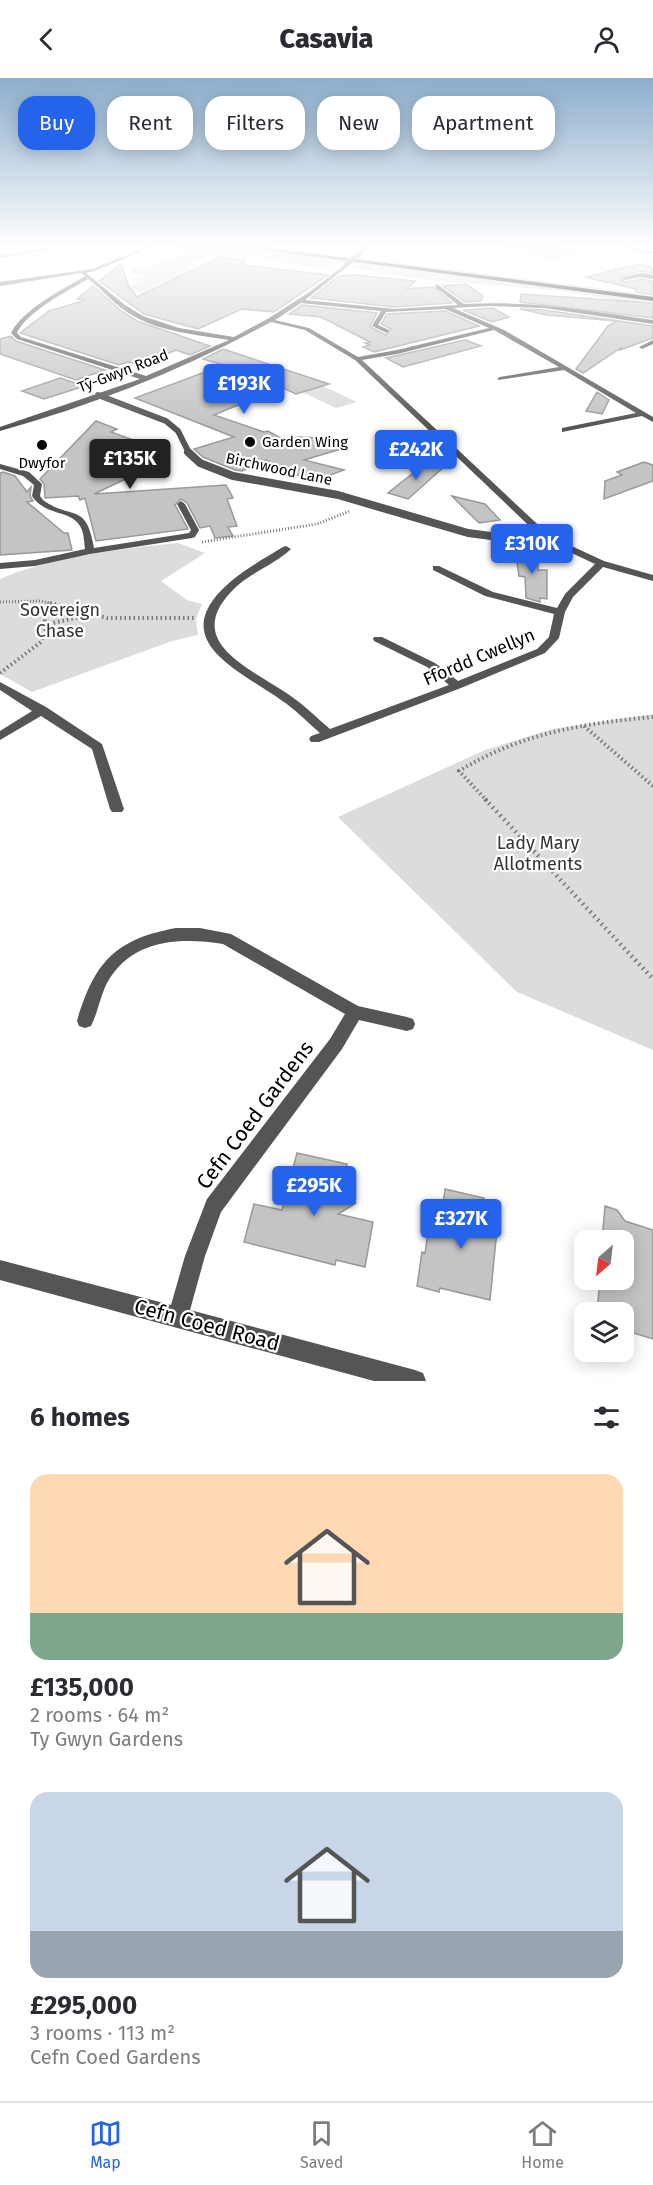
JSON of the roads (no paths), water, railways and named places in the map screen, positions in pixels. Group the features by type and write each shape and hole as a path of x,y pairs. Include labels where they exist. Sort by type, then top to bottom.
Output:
{"street":[{"path":"42,306 15,327 14,333 19,338 144,378"},
{"path":"122,306 142,318 173,328 233,339"},
{"name":"Tŷ-Gwyn Road","path":"0,429 144,378 233,339 291,306"},
{"path":"344,306 384,310 463,306 554,306 653,322"},
{"path":"447,308 495,328 653,420"},
{"path":"384,310 375,326 387,330"},
{"path":"268,320 307,329 357,358 547,538 601,563 653,578"},
{"path":"357,358 396,352 495,328"},
{"path":"642,346 653,342"},
{"path":"500,379 565,368"},
{"path":"565,430 642,414"},
{"path":"0,466 31,477 38,484 36,496 40,503 81,521 86,529 90,551"},
{"path":"0,566 35,563 90,551 182,538 192,534 195,530 181,504"},
{"path":"286,549 236,582 217,601 208,618 210,635 224,657 292,702 328,734"},
{"name":"Ffordd Cwellyn","path":"315,739 457,686 541,651 554,638 560,612 568,596 601,563"},
{"path":"436,568 489,594 560,612"},
{"path":"378,639 430,664 457,686"},
{"path":"0,685 98,747 117,808"},
{"path":"0,736 42,710"},
{"path":"85,1021 90,999 101,974 118,956 143,942 173,934 203,933 226,938 355,1012 407,1024"},
{"name":"Cefn Coed Gardens","path":"177,1317 213,1206 336,1044 355,1012"},
{"name":"Cefn Coed Road","path":"0,1270 415,1381"}],"lane":[{"name":"Birchwood Lane","path":"98,395 175,427 187,452 212,468 228,474 370,504 477,534 506,538 547,538"}],"place":[{"name":"Garden Wing","path":"250,442"},
{"name":"Dwyfor","path":"42,445"}],"park label":[{"name":"Sovereign Chase","path":"60,620"},
{"name":"Lady Mary Allotments","path":"538,853"}]}
